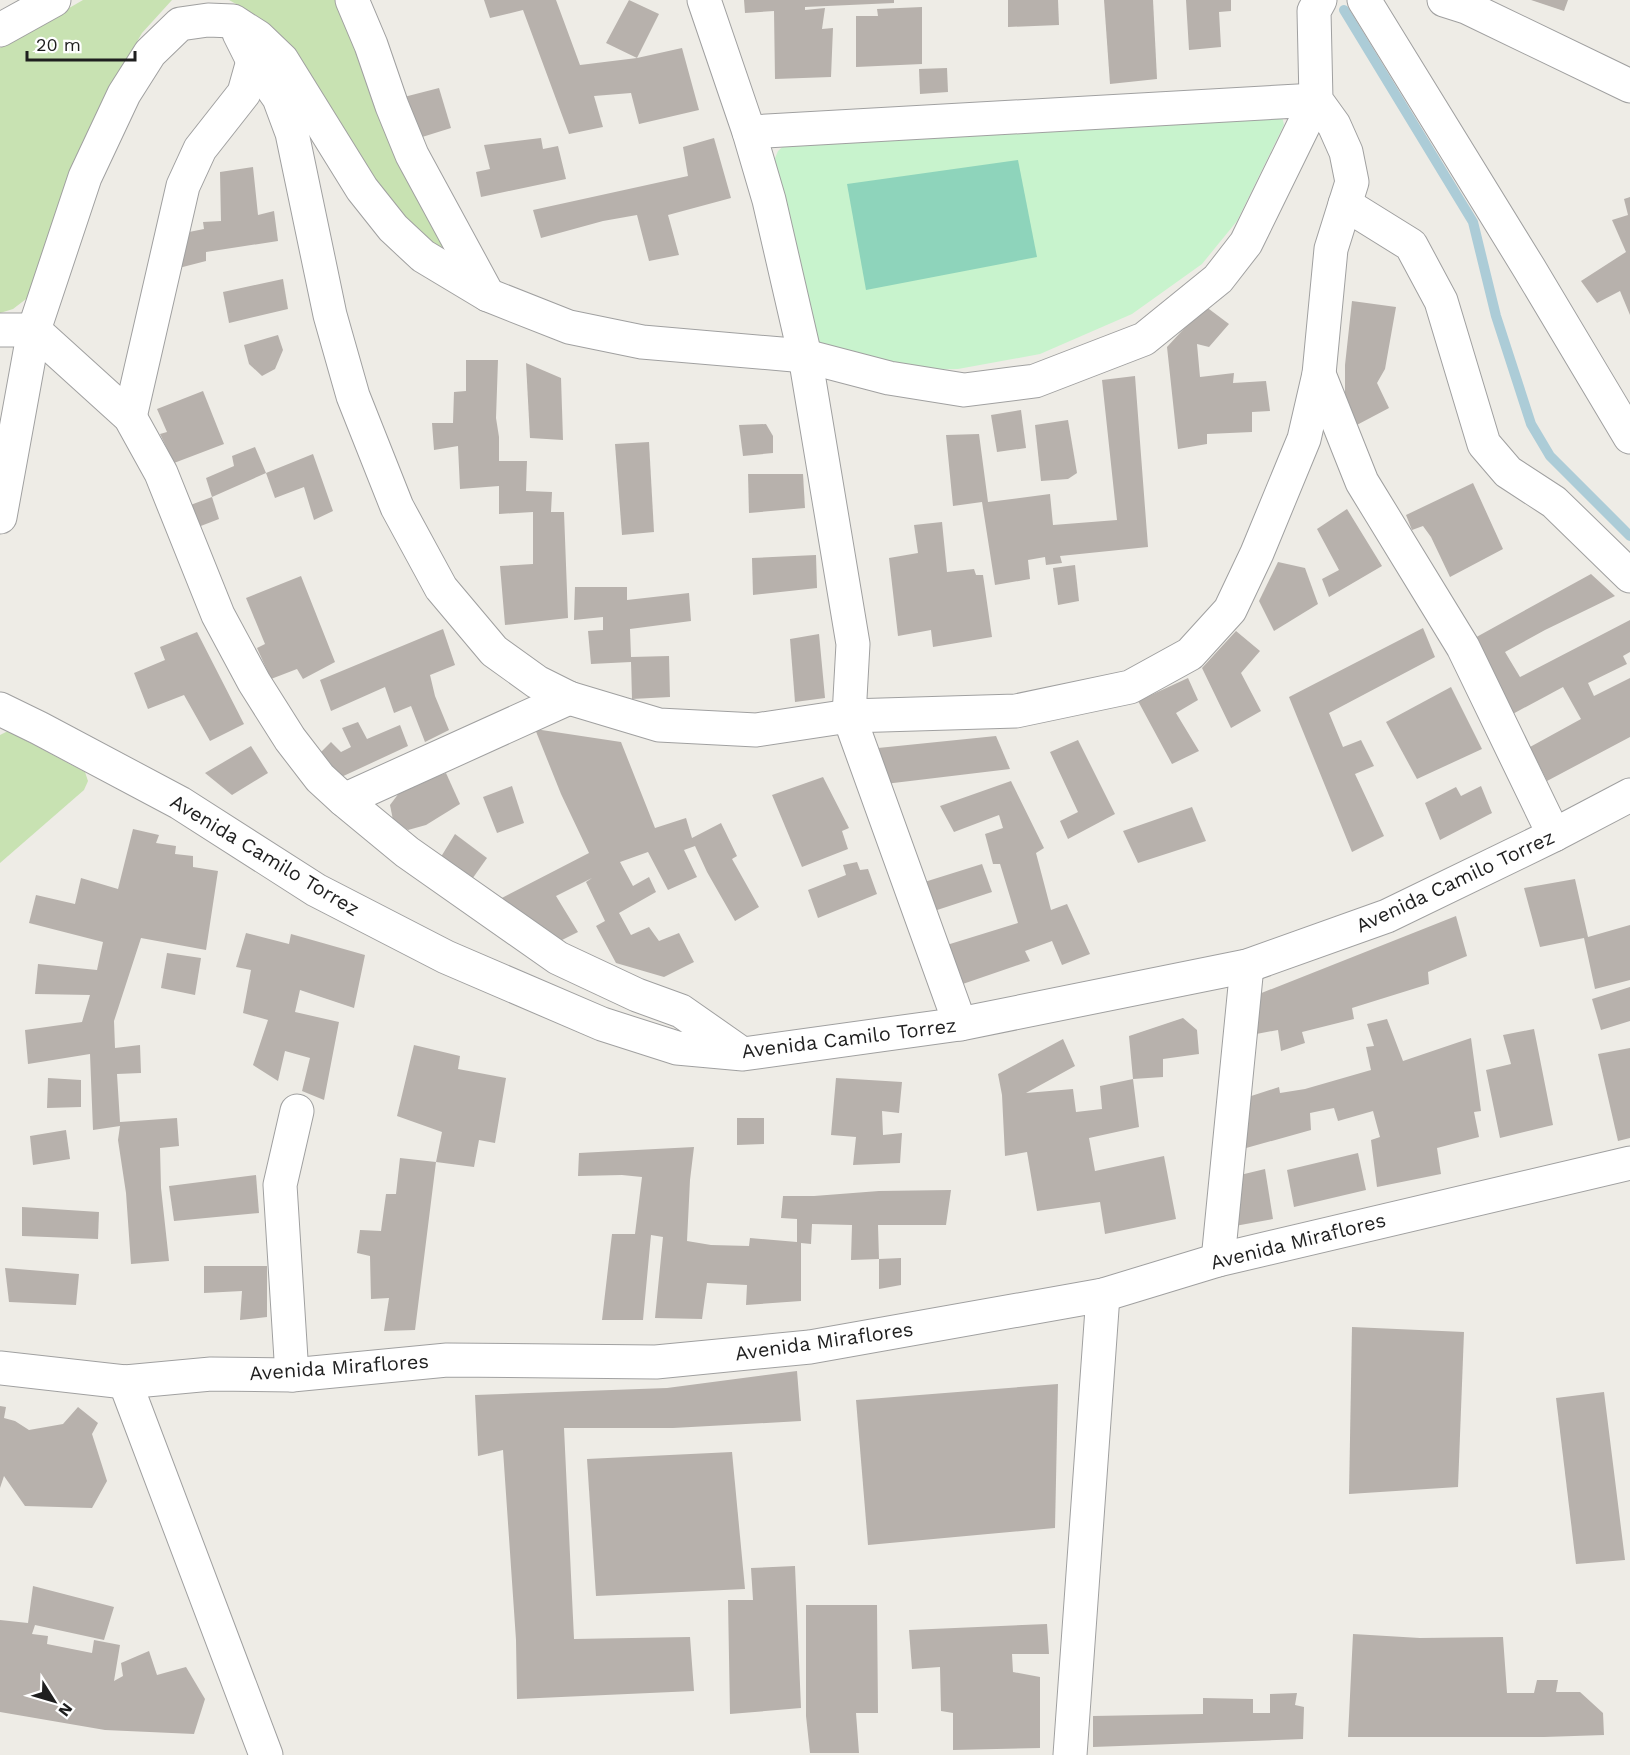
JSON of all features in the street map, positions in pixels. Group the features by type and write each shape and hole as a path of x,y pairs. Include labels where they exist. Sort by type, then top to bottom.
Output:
{"street":[{"path":"0,30 54,0"},
{"path":"352,0 372,45 392,106 412,155 488,294"},
{"path":"704,0 749,132 769,200 805,356 853,644 849,717 960,1024"},
{"path":"0,517 34,330 85,177 124,94 150,53 180,24 208,20 233,21 258,37 282,60 363,189 393,228 423,256 488,294 570,327 642,342 805,356 889,378 964,390 1035,381 1144,339 1218,279 1246,243 1316,100 1314,11 1320,0"},
{"path":"1364,0 1630,437"},
{"path":"1444,0 1466,8 1630,86"},
{"path":"233,21 253,61 279,98 292,133 325,293 353,396 397,507 441,588 494,651 537,682 569,698 659,725 756,730 849,717 1016,711 1130,687 1190,654 1230,610 1257,553 1304,439 1319,374 1331,249 1352,182 1346,152 1334,125 1316,100"},
{"path":"130,417 183,186 200,149 244,93 253,61"},
{"path":"749,132 1316,100"},
{"path":"1345,204 1411,245 1441,301 1484,444 1508,472 1554,502 1630,576"},
{"path":"0,330 34,330 130,417 161,473 218,615 254,682 290,739 320,778 407,852 558,958 637,995 681,1011 742,1054"},
{"path":"1319,374 1362,482 1463,647 1554,835"},
{"path":"344,800 569,698"},
{"name":"Avenida Camilo Torrez","path":"0,709 50,733 180,803 316,890 446,957 602,1024 678,1048 742,1054 960,1024 1246,966 1387,916 1554,835 1630,795"},
{"path":"1218,1260 1246,966"},
{"path":"292,1374 279,1185 297,1111"},
{"name":"Avenida Miraflores","path":"0,1368 125,1382 211,1374 292,1374 447,1360 656,1362 798,1348 1103,1295 1218,1260 1630,1163"},
{"path":"1070,1755 1103,1295"},
{"path":"125,1382 266,1755"}],"green space":[{"path":"83,0 172,0 142,33 108,91 75,160 38,279 26,299 13,309 0,313 0,48"},
{"path":"229,0 341,0 456,260 427,241 400,215 276,35 245,9"},
{"path":"1282,116 1284,125 1237,221 1202,264 1132,314 1040,354 958,369 912,370 819,343 814,332 773,163 778,151 790,140"},
{"path":"1018,160 1037,257 866,290 847,184"},
{"path":"8,731 85,772 88,781 84,790 0,863 0,735"}],"building":[{"path":"484,0 556,0 580,65 637,58 682,48 699,110 639,124 631,93 594,96 603,127 569,134 523,10 490,18"},
{"path":"629,0 659,14 637,58 606,43"},
{"path":"744,0 894,0 894,3 805,7 805,10 825,8 822,29 833,28 831,77 775,79 774,11 745,13"},
{"path":"1008,0 1058,0 1059,25 1008,27"},
{"path":"1104,0 1153,0 1157,79 1110,84"},
{"path":"1186,0 1231,0 1231,11 1219,12 1221,47 1189,50"},
{"path":"1531,0 1568,0 1564,11"},
{"path":"922,7 922,64 856,67 856,16 878,16 877,9"},
{"path":"947,68 948,92 920,94 919,69"},
{"path":"439,88 451,128 419,138 404,97"},
{"path":"541,138 543,149 558,146 566,179 481,197 476,172 490,169 484,145"},
{"path":"714,138 731,198 668,215 679,255 649,261 637,215 603,221 541,238 533,210 688,176 683,147"},
{"path":"253,167 258,215 274,211 278,241 206,252 206,261 175,269 179,234 204,229 203,222 221,221 220,172"},
{"path":"1630,197 1630,315 1620,291 1597,303 1581,281 1626,252 1612,220 1628,215 1624,199"},
{"path":"283,279 288,309 229,323 223,292"},
{"path":"1352,301 1396,307 1385,369 1377,383 1389,408 1353,427 1345,398 1345,365"},
{"path":"1205,306 1229,324 1209,347 1197,344 1200,377 1234,373 1233,383 1266,381 1270,411 1252,412 1252,432 1207,434 1207,444 1178,449 1167,347"},
{"path":"278,335 283,350 275,369 262,376 249,364 244,345"},
{"path":"466,360 498,360 496,418 499,461 527,461 526,491 552,492 551,512 564,512 568,618 505,625 500,566 533,564 533,512 499,514 499,486 460,489 458,446 434,450 432,423 453,423 454,392 466,391"},
{"path":"526,363 561,378 563,440 530,438"},
{"path":"1135,376 1148,547 1060,556 1062,563 1046,565 1045,557 1028,560 1030,579 995,585 982,502 953,506 946,435 979,434 988,502 1050,494 1053,525 1117,520 1102,380"},
{"path":"203,391 224,444 174,463 160,434 167,432 157,409"},
{"path":"1021,410 1026,448 997,452 991,415"},
{"path":"1068,420 1077,473 1068,479 1041,481 1035,425"},
{"path":"766,424 773,436 773,453 743,456 739,425"},
{"path":"649,442 654,532 622,535 615,444"},
{"path":"255,447 266,473 212,497 206,478 234,466 232,456"},
{"path":"313,454 333,511 314,520 304,487 275,498 266,473"},
{"path":"748,474 803,474 805,508 749,513"},
{"path":"1473,483 1503,549 1450,577 1431,537 1423,526 1412,530 1406,515"},
{"path":"212,497 219,519 193,529 185,507"},
{"path":"1347,509 1382,566 1329,597 1322,579 1339,570 1317,529"},
{"path":"942,522 947,572 974,569 976,575 983,575 992,637 933,647 931,630 898,636 889,558 918,553 914,525"},
{"path":"816,555 817,588 753,595 752,558"},
{"path":"1278,562 1305,568 1318,604 1274,631 1259,601"},
{"path":"1075,565 1079,601 1058,605 1053,568"},
{"path":"1591,574 1615,596 1505,652 1520,677 1630,620 1630,652 1623,656 1627,664 1588,683 1594,696 1630,678 1630,737 1547,781 1530,747 1581,719 1563,687 1509,716 1471,640"},
{"path":"301,576 335,662 303,679 297,669 271,679 257,648 265,644 246,598"},
{"path":"575,587 627,587 627,600 689,593 691,621 630,629 631,657 669,656 670,697 632,699 631,662 591,664 588,631 603,630 603,617 574,620"},
{"path":"1423,628 1435,657 1329,713 1343,747 1361,740 1374,766 1355,774 1384,836 1352,852 1289,697"},
{"path":"443,629 455,665 430,675 435,696 449,730 425,742 411,706 394,713 385,687 331,711 320,680"},
{"path":"1236,631 1260,651 1241,673 1261,711 1231,728 1202,668"},
{"path":"197,632 244,724 210,741 184,695 148,709 134,673 165,660 160,647"},
{"path":"819,634 825,698 795,702 790,639"},
{"path":"1188,678 1198,700 1176,713 1199,751 1172,764 1138,701"},
{"path":"1451,687 1482,749 1417,779 1386,722"},
{"path":"358,722 367,739 400,725 408,746 337,779 317,756 331,742 341,752 351,747 342,728"},
{"path":"535,729 621,742 655,828 686,818 692,838 721,823 737,856 732,859 759,907 735,921 695,846 684,850 697,877 668,890 648,852 620,862 633,886 649,877 656,892 619,913 631,935 649,927 659,941 679,933 694,962 664,977 616,963 596,926 605,921 586,882 592,878 556,896 578,932 560,941 555,935 546,939 496,901 589,853 561,794"},
{"path":"996,736 1010,769 885,784 878,748"},
{"path":"1078,740 1115,814 1068,839 1060,821 1078,812 1050,752"},
{"path":"251,746 268,773 232,795 205,773"},
{"path":"446,773 460,804 426,825 408,830 393,820 390,805 402,789"},
{"path":"823,777 849,828 842,831 848,849 802,867 772,795"},
{"path":"1011,781 1044,848 1036,853 1051,910 1067,904 1090,954 1062,965 1052,941 1025,951 1030,961 954,987 937,948 1018,923 1000,864 993,864 985,834 1003,828 999,815 954,832 940,806"},
{"path":"512,786 524,823 497,833 483,797"},
{"path":"1481,786 1492,813 1440,840 1425,803 1456,787 1461,796"},
{"path":"1192,807 1206,841 1138,863 1123,831"},
{"path":"133,829 159,835 156,843 176,846 175,854 193,856 193,867 218,871 206,950 141,938 114,1021 115,1048 140,1045 141,1073 117,1074 120,1122 177,1118 179,1146 160,1148 161,1188 169,1261 131,1264 126,1193 118,1140 120,1126 93,1130 90,1054 28,1064 25,1030 82,1022 90,995 35,994 38,964 97,970 103,942 29,923 36,895 75,904 81,878 118,889"},
{"path":"455,834 487,858 470,882 439,860"},
{"path":"857,862 860,870 868,869 877,894 818,918 808,890 846,875 843,865"},
{"path":"982,864 992,892 928,913 918,884"},
{"path":"1575,879 1588,937 1630,925 1630,980 1595,989 1584,938 1540,947 1524,888"},
{"path":"1456,916 1467,956 1428,972 1429,984 1352,1008 1354,1019 1302,1032 1305,1043 1281,1051 1278,1030 1251,1035 1259,994"},
{"path":"246,933 289,944 291,934 365,955 354,1008 300,990 295,1012 339,1022 324,1100 302,1091 310,1058 285,1051 278,1081 253,1065 268,1020 243,1013 251,970 236,967"},
{"path":"167,953 201,958 195,995 161,988"},
{"path":"1630,987 1630,1021 1601,1030 1592,999"},
{"path":"1183,1018 1197,1030 1199,1054 1163,1059 1163,1077 1133,1079 1129,1036"},
{"path":"1387,1019 1403,1061 1471,1038 1481,1111 1474,1112 1479,1137 1437,1148 1441,1174 1377,1187 1371,1140 1380,1137 1373,1111 1338,1121 1334,1108 1310,1113 1311,1130 1239,1150 1245,1098 1279,1087 1280,1093 1305,1089 1371,1070 1366,1047 1374,1046 1367,1024"},
{"path":"1534,1029 1553,1125 1500,1138 1486,1070 1511,1064 1503,1035"},
{"path":"1063,1039 1075,1066 1026,1093 1073,1089 1076,1112 1102,1109 1100,1086 1133,1079 1139,1127 1089,1138 1095,1171 1164,1156 1176,1219 1105,1234 1100,1202 1037,1211 1027,1152 1005,1156 1002,1095 998,1074"},
{"path":"414,1045 460,1056 458,1069 506,1078 495,1143 479,1140 474,1167 436,1162 442,1132 397,1116"},
{"path":"1630,1048 1630,1138 1618,1141 1598,1054"},
{"path":"48,1078 81,1080 81,1107 47,1108"},
{"path":"836,1078 902,1082 899,1113 882,1111 883,1135 902,1133 900,1163 853,1165 856,1137 831,1135"},
{"path":"737,1118 764,1118 764,1144 737,1145"},
{"path":"66,1130 70,1159 33,1165 30,1136"},
{"path":"694,1147 687,1241 711,1245 749,1246 750,1238 797,1242 797,1219 781,1218 783,1196 951,1190 946,1225 878,1225 879,1259 851,1260 852,1225 812,1224 811,1244 801,1243 801,1301 746,1305 747,1285 707,1283 702,1319 655,1318 663,1237 651,1235 643,1320 602,1320 612,1234 635,1234 642,1177 578,1176 579,1153"},
{"path":"1358,1153 1366,1190 1294,1207 1287,1170"},
{"path":"400,1158 436,1162 415,1330 384,1331 389,1298 371,1299 370,1256 357,1253 360,1230 381,1231 386,1194 396,1194"},
{"path":"1265,1169 1273,1219 1235,1226 1236,1176"},
{"path":"256,1175 259,1213 174,1221 169,1186"},
{"path":"22,1207 99,1212 98,1239 22,1236"},
{"path":"901,1258 901,1285 879,1289 879,1259"},
{"path":"204,1266 267,1266 267,1317 240,1320 242,1291 204,1293"},
{"path":"5,1268 79,1274 76,1305 9,1302"},
{"path":"1352,1327 1464,1332 1458,1487 1349,1494"},
{"path":"797,1371 801,1421 673,1428 564,1428 574,1639 690,1637 694,1691 517,1699 516,1640 503,1450 478,1456 475,1395 667,1388"},
{"path":"1058,1384 1055,1528 868,1545 856,1400"},
{"path":"1604,1392 1625,1560 1576,1564 1556,1398"},
{"path":"0,1406 6,1407 4,1418 15,1421 29,1430 63,1424 78,1407 98,1423 92,1434 107,1481 92,1508 25,1506 4,1476 0,1488"},
{"path":"732,1452 745,1589 596,1596 587,1459"},
{"path":"795,1566 801,1708 730,1714 728,1600 753,1600 751,1568"},
{"path":"33,1586 114,1607 104,1640 35,1625 32,1634 48,1636 47,1644 92,1653 94,1640 120,1645 114,1681 123,1676 121,1663 149,1651 157,1675 186,1667 205,1699 194,1734 105,1730 0,1712 0,1620 28,1623"},
{"path":"806,1605 877,1605 878,1713 856,1713 859,1753 810,1753 806,1716"},
{"path":"1047,1624 1049,1654 1012,1654 1013,1672 1040,1677 1040,1748 953,1750 953,1713 941,1711 940,1667 912,1669 909,1630"},
{"path":"1353,1634 1420,1638 1503,1637 1507,1693 1534,1693 1537,1680 1558,1680 1556,1692 1580,1692 1603,1713 1604,1735 1348,1737"},
{"path":"1297,1693 1295,1705 1304,1707 1303,1739 1093,1747 1093,1716 1203,1714 1203,1698 1253,1699 1253,1713 1270,1713 1270,1694"}],"waterway":[{"path":"1344,10 1473,222 1496,316 1531,424 1550,456 1630,536"}]}
